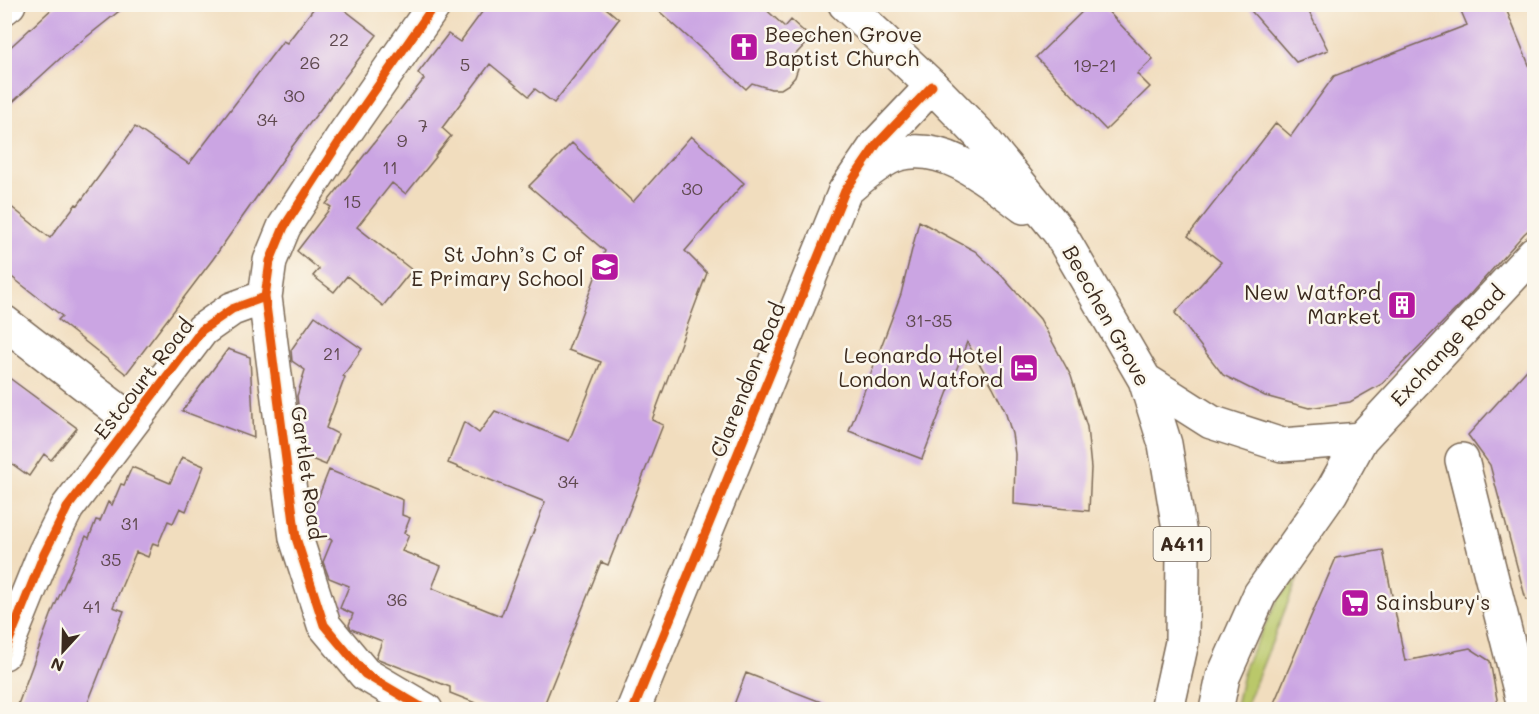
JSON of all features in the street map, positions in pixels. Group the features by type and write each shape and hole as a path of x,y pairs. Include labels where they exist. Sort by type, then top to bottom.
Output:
{"street":[{"path":"4,8 9,4"},
{"path":"265,297 270,261 284,227 343,136 435,4"},
{"name":"Beechen Grove","path":"845,4 932,86 979,135 1059,232 1145,380 1165,444 1183,553 1182,642 1167,710"},
{"name":"Clarendon Road","path":"633,710 844,191 877,144 932,86"},
{"path":"844,191 877,166 898,154 927,153 952,158 1059,232"},
{"name":"Exchange Road","path":"1361,439 1534,253"},
{"name":"Estcourt Road","path":"4,654 44,554 67,508 202,330 232,309 265,297"},
{"name":"Gartlet Road","path":"265,297 296,538 324,625 365,674 426,710"},
{"path":"4,322 132,421"},
{"name":"A411","path":"1145,380 1211,422 1282,445 1361,439"},
{"path":"1216,710 1223,677 1260,594 1331,493 1361,439"},
{"path":"1462,460 1525,710"}],"green space":[{"path":"1299,575 1245,709 1235,710 1245,665 1279,598"}],"building":[{"path":"57,4 128,4 64,55 4,110 4,53"},
{"path":"317,4 337,4 377,35 291,148 213,259 126,374 58,320 62,316 4,271 4,201 50,238 76,204 78,205 135,127 189,164 283,41 287,43"},
{"path":"488,4 601,4 619,19 554,103 535,89 529,96 490,64 442,128 451,136 406,194 392,183 357,227 412,270 383,306 347,276 334,292 313,276 319,269 297,251 331,207 326,204 424,79 418,73 448,34 460,42"},
{"name":"Beechen Grove Baptist Church","path":"651,4 760,4 785,27 791,20 811,38 796,54 798,68 789,84 781,89 771,89 752,83 746,89"},
{"path":"1090,4 1101,4 1153,59 1137,74 1150,87 1106,130 1036,57"},
{"path":"1245,4 1305,4 1328,50 1296,62"},
{"path":"1458,4 1504,4 1534,77 1534,225 1465,300 1382,384 1350,402 1309,408 1265,396 1223,375 1175,313 1221,262 1188,236 1276,123 1291,136 1334,76 1467,25"},
{"path":"691,136 744,183 685,251 707,273 652,420 663,425 608,565 601,562 542,710 493,710 450,693 450,687 376,658 382,641 351,629 349,625 353,614 340,608 349,586 329,578 323,562 332,540 314,533 312,513 329,470 403,500 402,515 410,518 404,533 409,535 402,551 441,566 432,588 501,616 545,502 448,463 464,422 479,433 495,411 569,441 601,362 568,350 605,251 529,186 572,143 633,202"},
{"name":"Leonardo Hotel London Watford","path":"919,221 975,251 1002,276 1040,319 1071,376 1087,427 1091,468 1089,511 1014,504 1015,454 1012,434 1005,411 967,342 922,459 849,431 901,294"},
{"path":"315,316 362,349 343,376 345,377 326,428 338,434 326,465 304,456 297,396 305,370 292,361 291,350"},
{"path":"228,349 250,357 254,438 182,411"},
{"path":"1534,362 1534,599 1526,600 1490,465 1468,435"},
{"path":"4,374 77,428 51,460 44,454 29,476 4,458"},
{"path":"182,457 204,466 186,511 180,508 173,523 168,521 158,545 153,543 148,557 136,552 113,607 124,611 85,710 16,710 53,610 86,536 89,538 96,520 100,521 108,502 112,505 121,484 124,485 132,467 170,483"},
{"name":"Sainsbury's","path":"1383,550 1405,661 1470,648 1490,661 1499,710 1271,710 1336,558"},
{"path":"746,673 834,707 834,710 732,710"}],"cycle path":[{"path":"426,710 365,674 324,625 296,538 265,297 270,261 284,227 343,136 435,4"},
{"path":"633,710 845,191 877,144 932,86"},
{"path":"4,653 44,554 67,508 202,330 232,309 265,297"}],"place":[{"name":"Beechen Grove Baptist Church","path":"744,47"},
{"name":"St John’s C of E Primary School","path":"605,267"},
{"name":"New Watford Market","path":"1402,305"},
{"name":"Leonardo Hotel London Watford","path":"1024,368"},
{"name":"Sainsbury's","path":"1355,603"}]}
